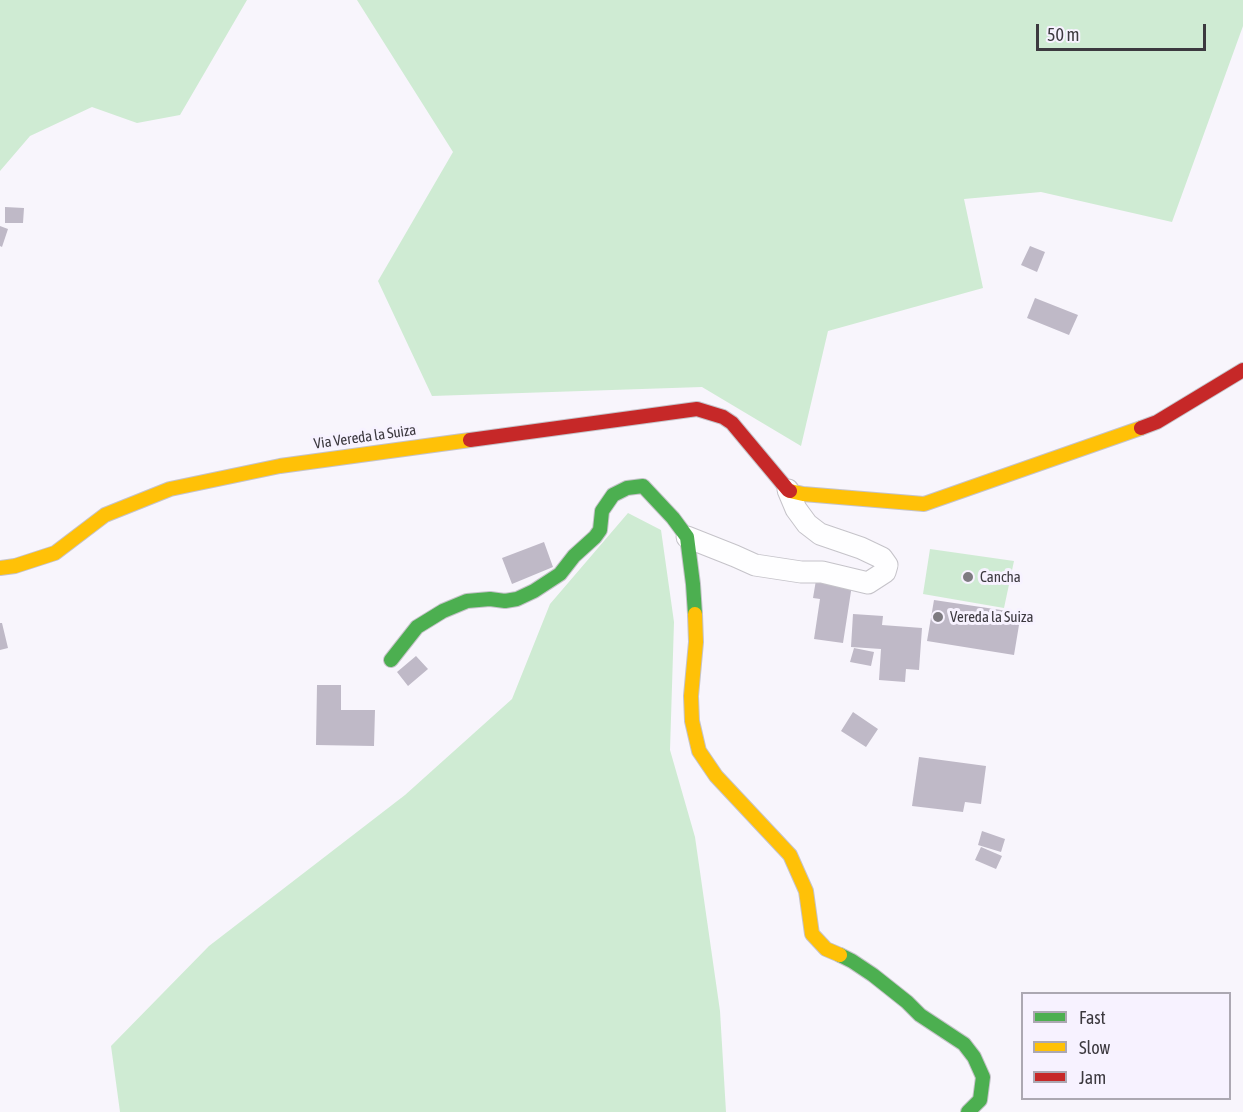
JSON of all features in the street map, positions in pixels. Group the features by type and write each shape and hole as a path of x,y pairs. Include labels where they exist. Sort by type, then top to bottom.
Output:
{"street":[{"path":"788,490 803,494 924,504 1158,422 1243,370"},
{"name":"Via Vereda la Suiza","path":"0,568 15,566 55,553 105,515 171,489 280,466 697,409 723,417 732,423 788,490"},
{"path":"391,660 417,627 443,611 467,601 517,599 560,574 600,530 602,511 613,495 627,488 643,486 673,518 687,537 693,584 696,642 691,696 692,721 699,750 716,776 790,855 806,891 812,934 826,950 873,975 920,1015 964,1044 974,1057 983,1077 980,1100 968,1112"},
{"path":"687,537 755,566 801,572 822,572 868,583 885,572 887,565 882,558 820,534 807,524 796,509 788,490"}],"green space":[{"path":"0,0 247,0 180,115 137,123 92,107 30,136 0,171"},
{"path":"357,0 1243,0 1243,26 1172,222 1041,192 964,199 983,288 828,331 801,446 702,387 432,396 378,281 453,152"},
{"path":"628,513 661,530 674,622 670,750 695,837 720,1011 726,1112 120,1112 111,1046 209,946 405,795 512,699 550,604"},
{"name":"Cancha","path":"930,549 1014,561 1004,608 923,594"}],"building":[{"path":"5,207 24,208 23,223 5,223"},
{"path":"0,226 8,229 2,247 0,246"},
{"path":"1030,246 1045,252 1037,272 1021,265"},
{"path":"1035,298 1078,315 1069,335 1027,318"},
{"path":"544,542 553,567 512,584 502,558"},
{"path":"816,580 852,585 843,643 814,639 820,599 813,598"},
{"path":"934,600 1021,613 1014,655 927,641"},
{"path":"853,614 883,616 882,625 922,628 919,670 906,669 905,682 879,680 881,649 851,647"},
{"path":"0,623 2,623 8,648 0,650"},
{"path":"854,648 874,652 871,666 850,662"},
{"path":"416,656 428,669 408,686 397,672"},
{"path":"317,685 341,685 341,710 375,710 374,746 316,745"},
{"path":"853,712 878,729 866,747 841,731"},
{"path":"919,757 986,766 981,804 965,802 963,812 912,806"},
{"path":"982,831 1005,839 1001,852 978,845"},
{"path":"981,847 1002,856 996,869 975,860"}],"traffic: fast":[{"path":"391,660 417,627 443,611 467,601 517,599 560,574 600,530 602,511 613,495 627,488 643,486 673,518 687,537 695,614"},
{"path":"840,955 873,975 920,1015 964,1044 974,1057 983,1077 980,1100 968,1112"}],"traffic: slow":[{"path":"790,491 924,504 1141,428"},
{"path":"0,568 15,566 55,553 105,515 170,489 280,466 470,440"},
{"path":"695,614 696,642 691,696 692,721 699,751 716,776 790,855 806,891 812,934 826,949 840,955"}],"traffic: jam":[{"path":"1141,428 1157,422 1243,370"},
{"path":"470,440 697,409 723,417 732,423 790,491"}],"place":[{"name":"Cancha","path":"968,577"},
{"name":"Vereda la Suiza","path":"938,617"}]}
